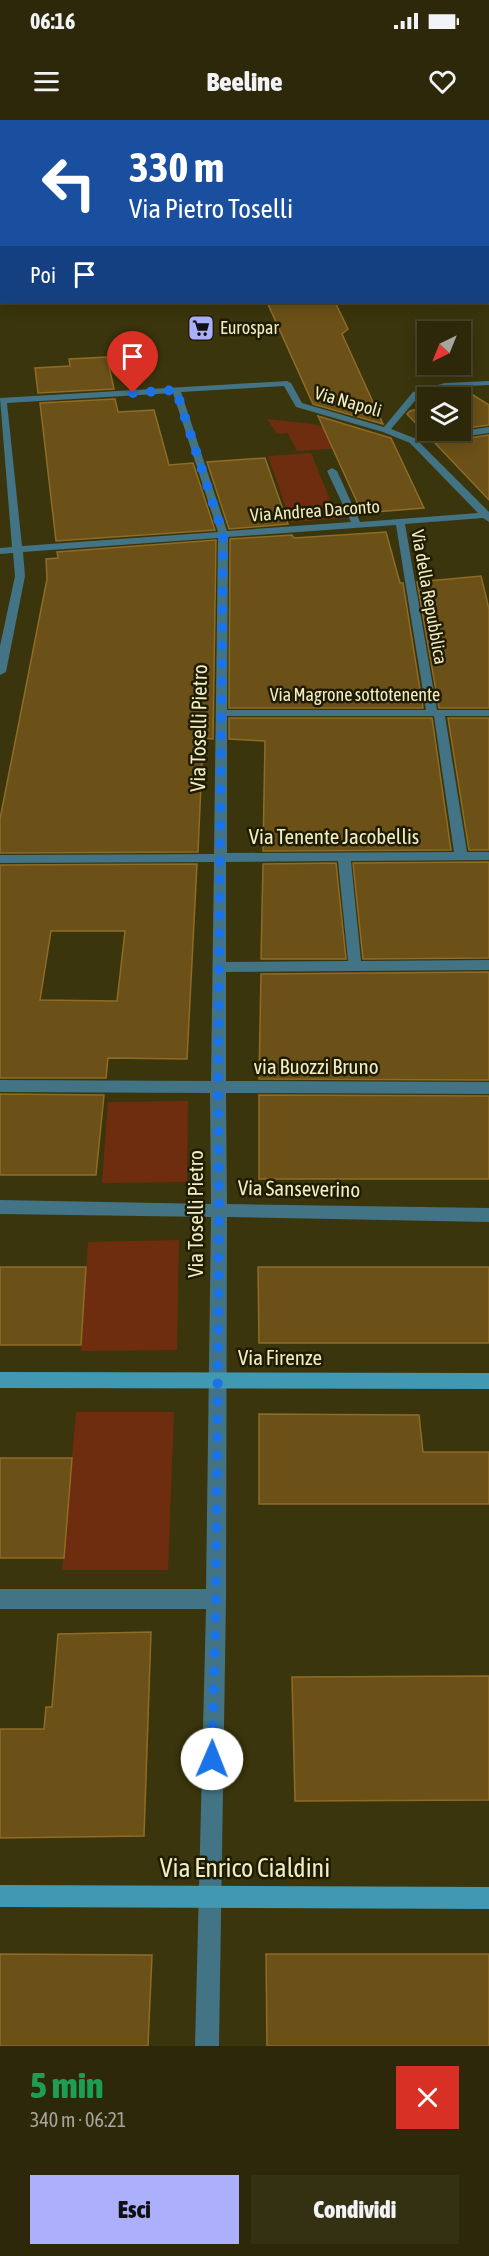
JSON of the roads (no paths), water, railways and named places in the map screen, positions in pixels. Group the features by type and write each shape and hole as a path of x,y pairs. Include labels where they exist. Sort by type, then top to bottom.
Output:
{"main road":[{"name":"Via Firenze","path":"0,1380 489,1381"},
{"name":"Via Enrico Cialdini","path":"0,1896 489,1898"}],"street":[{"path":"386,430 416,394 445,385 489,383"},
{"name":"Via Napoli","path":"2,401 287,384 299,405 386,430 413,441 488,516"},
{"name":"Via Toselli Pietro","path":"176,390 223,534 216,1599 208,1897 207,2046"},
{"path":"0,672 20,576 2,401"},
{"path":"413,441 489,429"},
{"path":"332,471 357,525"},
{"name":"Via Andrea Daconto","path":"0,550 488,516"},
{"name":"Via della Repubblica","path":"400,521 461,856"},
{"name":"Via Magrone sottotenente","path":"222,713 489,713"},
{"path":"344,856 355,966"},
{"name":"Via Tenente Jacobellis","path":"0,859 489,856"},
{"path":"219,967 489,965"},
{"name":"via Buozzi Bruno","path":"0,1086 489,1088"},
{"name":"Via Sanseverino","path":"0,1206 489,1215"},
{"path":"0,1599 216,1599"}],"place":[{"name":"Eurospar","path":"201,328"}]}
